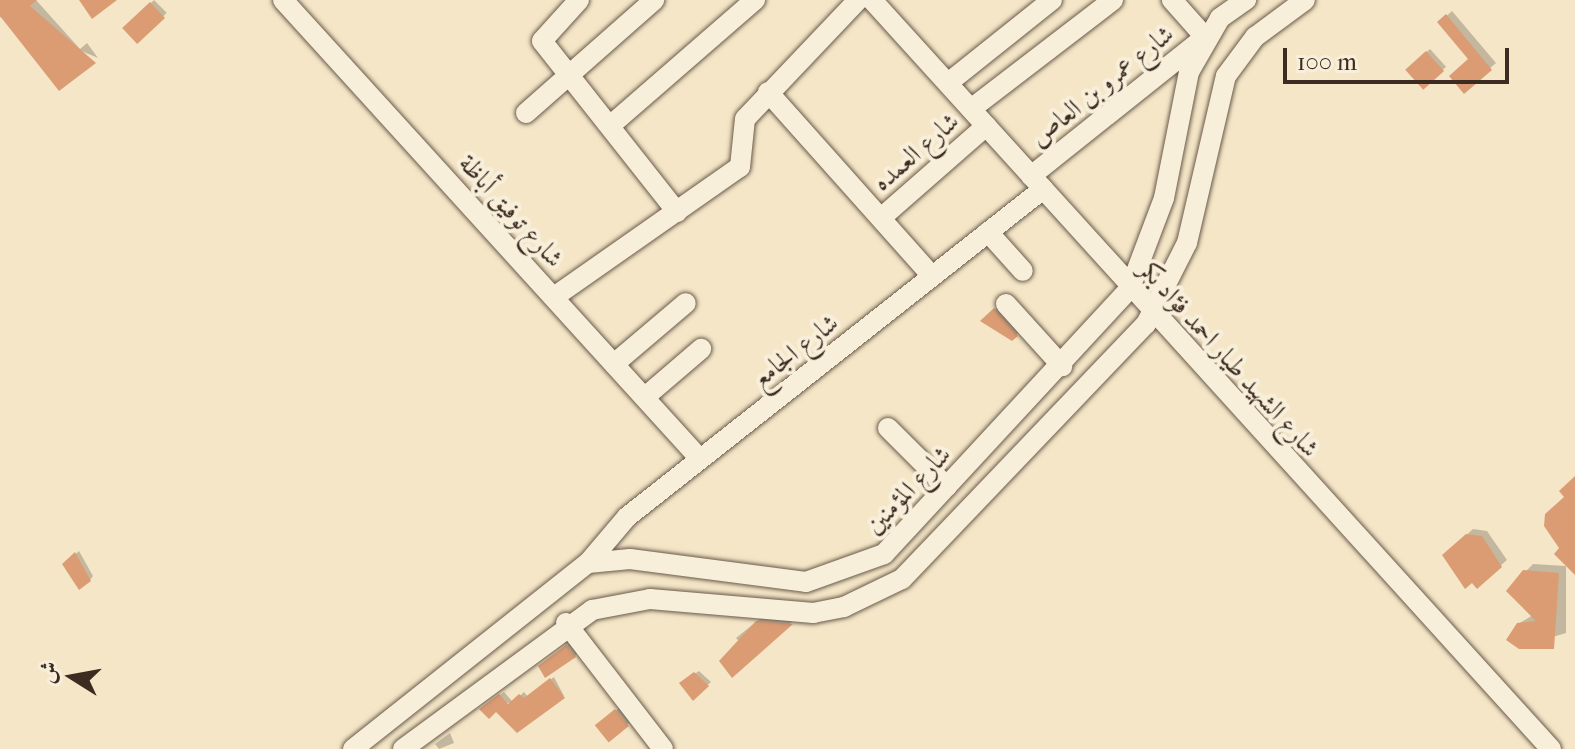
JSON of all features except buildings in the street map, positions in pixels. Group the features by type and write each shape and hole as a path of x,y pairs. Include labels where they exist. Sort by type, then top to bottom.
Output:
{"street":[{"name":"شارع توفيق أباظة","path":"283,0 700,459"},
{"path":"579,0 541,38 572,72 677,212"},
{"path":"526,113 654,0"},
{"path":"611,125 755,0"},
{"path":"554,297 740,167 745,119 858,0"},
{"path":"948,83 1052,0"},
{"path":"971,109 1113,0"},
{"path":"1172,0 1205,37"},
{"name":"شارع المؤمنين","path":"588,563 630,559 778,581 833,578 884,554 1062,366 1130,288 1154,232 1189,72 1205,37 1246,0"},
{"path":"403,749 566,623 650,599 813,613 874,596 902,579 1152,314 1187,243 1226,76 1255,37 1305,0"},
{"name":"شارع الشهيد طيار احمد فؤاد بكر","path":"884,4 948,83 1152,314 1551,749"},
{"name":"شارع عمرو بن العاص","path":"1037,182 1205,37"},
{"path":"768,92 932,276"},
{"name":"شارع العمده","path":"881,218 986,126"},
{"name":"شارع الجامع","path":"588,563 627,517 988,232 1037,182"},
{"path":"988,232 1023,271"},
{"path":"614,364 686,303"},
{"path":"1006,304 1062,366"},
{"path":"645,397 701,349"},
{"path":"888,428 947,487"},
{"path":"353,749 588,563"},
{"path":"566,623 663,749"}]}
